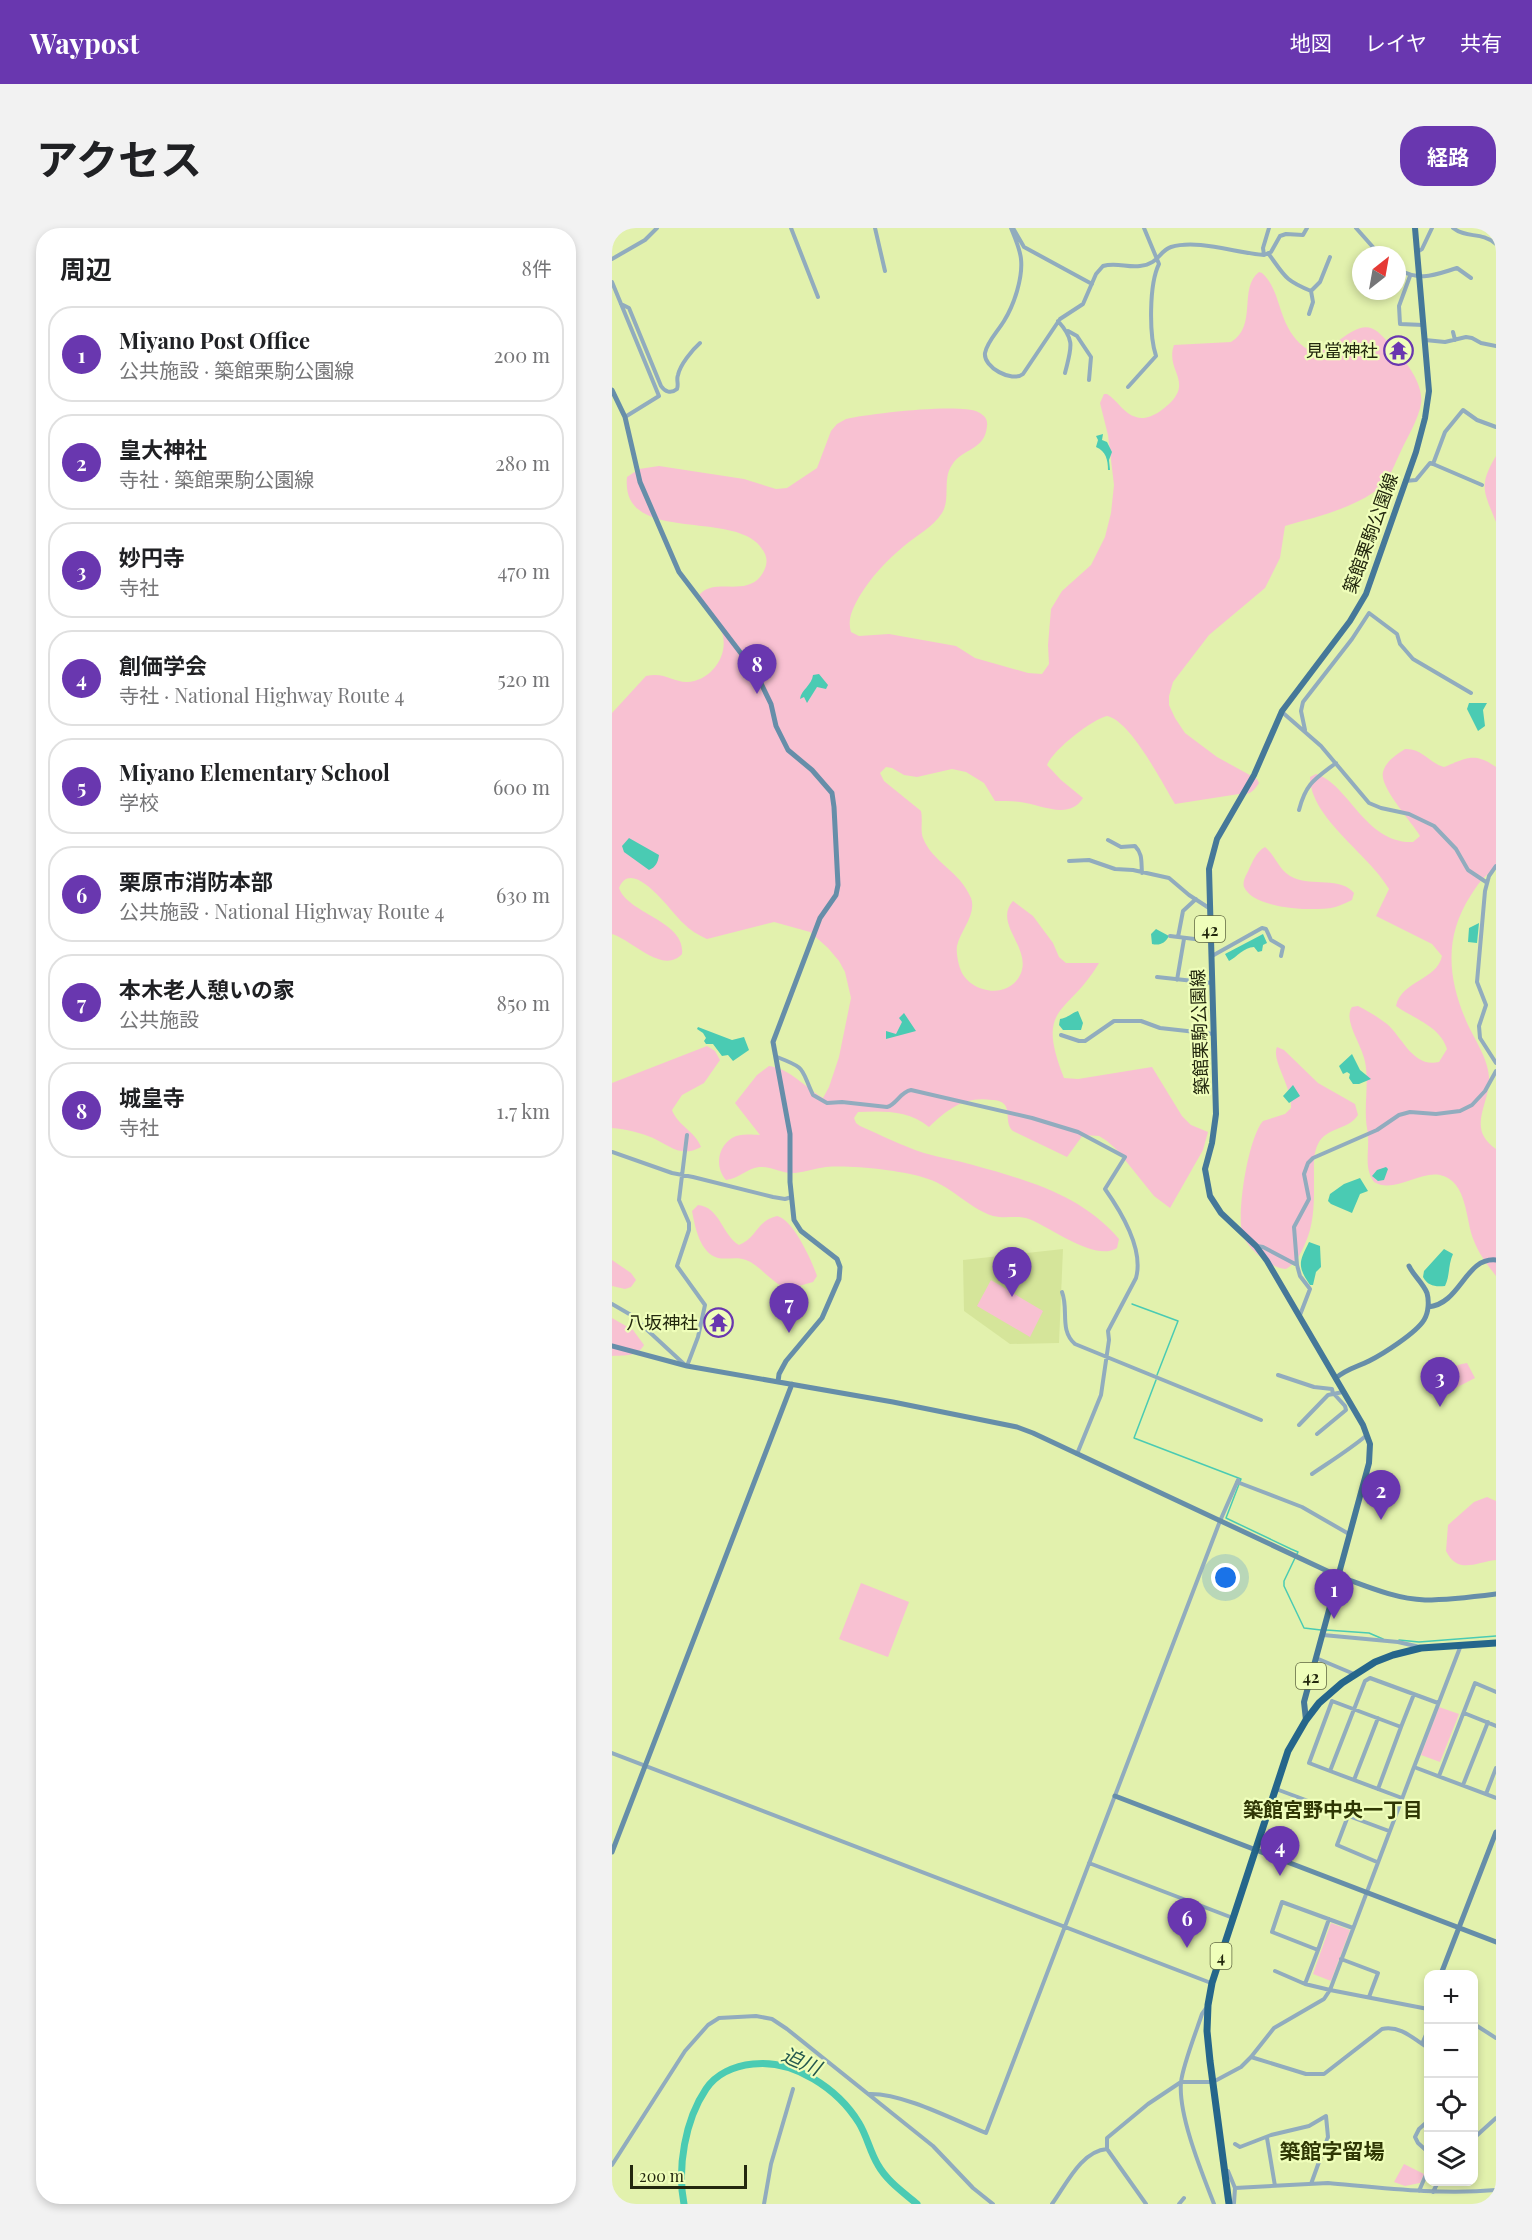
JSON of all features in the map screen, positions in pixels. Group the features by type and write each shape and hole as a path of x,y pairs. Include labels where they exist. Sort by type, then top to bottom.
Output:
{"highway":[{"name":"4","path":"1230,2204 1207,2031 1208,2006 1212,1983 1288,1751 1305,1720 1330,1693 1354,1674 1384,1658 1421,1648 1496,1642"}],"main road":[{"name":"築館栗駒公園線","path":"1305,1720 1303,1706 1370,1458 1370,1444 1344,1392 1278,1276 1256,1246 1215,1207 1206,1187 1205,1168 1212,1143 1216,1114 1209,869 1213,847 1229,815 1254,775 1282,711 1350,621 1366,594 1423,429 1429,391 1415,228"}],"street":[{"path":"612,259 645,240 657,228"},
{"path":"791,228 818,297"},
{"path":"875,228 885,271"},
{"path":"1012,228 1024,246 1092,284"},
{"path":"1012,228 1021,258 1021,271 1008,314 986,352 986,361 1013,378 1019,377 1058,321 1065,314 1083,304 1098,271 1107,265 1139,267 1149,265 1165,250 1179,246 1266,254"},
{"path":"1128,387 1156,356 1150,322 1158,259 1144,228"},
{"path":"1269,228 1263,248 1266,254 1277,263 1284,277 1311,291"},
{"path":"1266,254 1280,236 1303,235 1307,228"},
{"path":"1356,228 1372,246"},
{"path":"1417,252 1422,249 1432,228"},
{"path":"1453,228 1465,234 1486,236 1496,244"},
{"path":"1311,291 1320,282 1330,257"},
{"path":"1406,274 1410,276 1442,274 1457,268 1471,278"},
{"path":"1410,276 1399,306 1400,324 1424,325"},
{"path":"612,282 659,396 625,417"},
{"path":"1310,314 1313,302 1311,291"},
{"path":"621,304 629,308 661,386 666,391 672,392 677,389 679,385 677,376 686,358 700,344"},
{"path":"1058,321 1077,336 1091,357 1089,380"},
{"path":"1065,373 1070,338 1068,331"},
{"path":"1453,332 1455,340"},
{"path":"1425,340 1445,342 1466,337 1496,346"},
{"path":"612,390 625,417 640,482 679,572 756,673 771,704 776,726 788,750 818,776 832,793 838,885 836,895 820,918 773,1042 790,1134 794,1220 801,1231 837,1259 840,1267 839,1279 822,1318 786,1361 779,1374 778,1382"},
{"path":"1433,464 1445,432 1463,410 1477,420 1496,427"},
{"path":"1406,481 1416,480 1430,463 1482,484"},
{"path":"1306,731 1301,711 1303,702 1352,639 1369,613 1397,634 1400,644 1413,659 1472,693"},
{"path":"1282,711 1306,731 1369,803 1409,814 1434,826 1456,849 1468,870 1486,882"},
{"path":"1299,810 1311,781 1336,763"},
{"path":"1108,840 1121,847 1135,846 1141,853 1142,873"},
{"path":"1069,861 1089,860 1114,869 1133,870 1168,878 1209,908"},
{"path":"1496,866 1486,882 1477,970 1478,988 1486,1005 1479,1026 1480,1038 1496,1063"},
{"path":"1178,937 1183,911 1196,899"},
{"path":"1211,956 1262,928 1266,929 1271,940 1283,947 1281,956"},
{"path":"1170,936 1210,941"},
{"path":"1177,980 1184,939"},
{"path":"1157,977 1212,983"},
{"path":"1061,1035 1085,1041 1114,1021 1141,1021 1160,1028 1214,1034"},
{"path":"777,1058 801,1068 813,1095 826,1102 887,1107 902,1094 911,1090 1032,1118 1078,1132 1125,1157 1106,1189 1131,1238 1138,1256 1138,1270 1108,1331 1101,1395 1077,1454"},
{"path":"1300,1315 1310,1289 1300,1276 1297,1265 1294,1227 1309,1199 1304,1174 1308,1163 1313,1158 1377,1130 1399,1115 1410,1112 1436,1114 1460,1111 1472,1105 1485,1090 1496,1071"},
{"path":"686,1365 698,1337 705,1305 677,1266 689,1230 679,1200 687,1135"},
{"path":"612,1152 681,1175 779,1198 792,1197"},
{"path":"1256,1246 1263,1247 1297,1265"},
{"path":"1428,1308 1436,1307 1456,1292 1477,1264 1490,1259 1496,1260"},
{"path":"1336,1378 1345,1370 1378,1357 1416,1329 1425,1319 1428,1308 1426,1290 1413,1275 1409,1266"},
{"path":"1062,1292 1065,1300 1065,1330 1069,1339 1075,1344 1261,1420"},
{"path":"612,1304 631,1315 686,1365"},
{"path":"612,1346 686,1365 893,1402 1017,1428 1338,1576 1382,1592 1424,1600 1496,1594"},
{"path":"1278,1375 1314,1387 1332,1389 1345,1406 1346,1410 1317,1434"},
{"path":"612,1852 792,1384"},
{"path":"1299,1425 1324,1398 1344,1392"},
{"path":"1312,1474 1340,1453 1350,1449 1367,1434"},
{"path":"869,2094 882,2094 900,2099 986,2133 1220,1521 1239,1482 1302,1507 1349,1534"},
{"path":"1323,1632 1415,1644 1421,1648"},
{"path":"1146,2204 1107,2149 1107,2138 1148,2104 1181,2082 1213,2082 1241,2067 1274,2028 1324,1999 1330,1990 1461,1645"},
{"path":"1316,1658 1354,1674"},
{"path":"1330,1771 1365,1681 1370,1678 1438,1703"},
{"path":"1439,1776 1475,1683 1496,1692"},
{"path":"1378,1789 1414,1694"},
{"path":"1401,1727 1332,1701 1309,1763 1402,1798"},
{"path":"1464,1713 1496,1726"},
{"path":"1354,1780 1378,1719"},
{"path":"1463,1785 1488,1722"},
{"path":"612,1753 1212,1983"},
{"path":"1414,1767 1496,1798"},
{"path":"1486,1794 1496,1768"},
{"path":"1275,1788 1389,1831"},
{"path":"1115,1796 1496,1942"},
{"path":"1348,1816 1336,1845 1377,1862"},
{"path":"1442,1970 1496,1832"},
{"path":"1089,1863 1233,1917"},
{"path":"1318,1950 1272,1932 1282,1902 1353,1928"},
{"path":"1305,1984 1329,1919"},
{"path":"1341,1959 1378,1973 1369,1997"},
{"path":"1275,1971 1305,1984 1424,2007"},
{"path":"1208,2006 1202,2014 1181,2082 1190,2135 1214,2204"},
{"path":"612,2165 685,2051 708,2025 719,2018 756,2016 772,2019 869,2094 933,2145 973,2188 993,2204"},
{"path":"1478,2027 1496,2038"},
{"path":"1251,2057 1295,2072 1324,2074 1382,2029 1400,2030 1422,2044 1424,2039"},
{"path":"764,2204 771,2163 793,2089"},
{"path":"1235,2144 1240,2147 1309,2126 1326,2116 1328,2136 1311,2184"},
{"path":"1478,2134 1496,2118"},
{"path":"1424,2125 1415,2137 1424,2148"},
{"path":"1267,2138 1275,2186"},
{"path":"1052,2204 1087,2157 1099,2150 1107,2149"},
{"path":"1224,2171 1228,2171 1235,2188 1234,2203 1230,2204"},
{"path":"1419,2191 1424,2179"},
{"path":"1235,2188 1328,2183 1433,2192 1470,2193 1496,2190"},
{"path":"1433,2192 1436,2186"},
{"path":"1179,2204 1184,2198"}],"shaded area":[{"path":"1259,272 1269,281 1289,328 1304,347 1313,351 1322,350 1360,328 1369,327 1385,339 1414,374 1421,394 1421,404 1413,428 1384,483 1374,492 1353,504 1285,526 1280,558 1265,588 1209,635 1173,682 1169,705 1185,733 1217,757 1257,779 1259,783 1257,786 1246,794 1175,804 1136,741 1116,720 1107,716 1073,736 1047,765 1083,798 1070,809 1062,810 1020,802 995,801 984,783 966,772 952,769 917,777 904,775 886,767 880,773 884,781 921,811 922,835 927,846 960,881 971,898 972,910 959,940 957,957 964,976 971,983 979,988 998,990 1007,988 1021,973 1023,963 1021,954 1007,918 1008,909 1013,901 1033,916 1053,943 1059,957 1066,963 1099,963 1059,1013 1054,1023 1053,1036 1056,1054 1064,1078 1078,1079 1152,1067 1182,1116 1191,1125 1208,1132 1203,1150 1170,1208 1154,1196 1117,1150 1099,1136 1083,1135 1067,1157 1013,1131 1009,1125 1004,1104 982,1099 957,1105 929,1127 913,1117 895,1113 858,1112 854,1118 860,1126 900,1144 930,1155 967,1163 1033,1183 1071,1200 1104,1224 1119,1239 1117,1248 1097,1251 1073,1242 1029,1219 993,1216 942,1185 900,1172 861,1167 836,1167 790,1173 759,1167 726,1180 719,1164 723,1147 735,1136 760,1135 735,1103 757,1075 769,1066 791,1075 823,1098 839,1057 851,998 845,972 839,961 810,932 774,922 707,939 686,926 652,889 633,878 625,880 619,888 624,897 675,933 681,943 682,954 666,961 647,954 612,934 612,713 646,676 658,675 687,682 704,677 711,671 721,656 723,639 719,626 699,599 700,594 713,587 738,587 753,583 762,574 767,562 764,552 751,538 732,531 661,520 642,512 630,499 627,477 639,469 659,466 744,479 776,489 787,488 817,468 831,431 846,419 934,409 978,412 987,421 985,434 978,445 961,455 952,465 947,476 946,502 942,513 929,527 891,557 869,583 851,614 851,632 859,636 889,634 956,646 975,658 1028,673 1042,674 1049,664 1051,609 1062,591 1091,565 1105,537 1111,513 1114,485 1108,435 1100,403 1104,394 1111,397 1128,413 1139,418 1159,412 1171,402 1179,385 1172,355 1174,345 1231,342 1244,327 1250,287"},
{"path":"1496,456 1496,522 1486,496 1485,482"},
{"path":"1405,749 1421,753 1444,767 1476,758 1496,767 1496,869 1479,884 1463,910 1453,940 1452,971 1459,1002 1488,1069 1489,1087 1481,1124 1482,1133 1496,1149 1496,1276 1476,1246 1464,1202 1456,1185 1440,1175 1432,1175 1398,1184 1382,1185 1374,1182 1368,1166 1366,1068 1350,1020 1352,1007 1358,1006 1387,1024 1409,1050 1422,1061 1439,1062 1447,1049 1439,1034 1396,1006 1405,991 1427,976 1439,964 1442,956 1432,944 1376,916 1389,889 1320,807 1313,792 1310,777 1316,774 1328,780 1382,834 1396,840 1413,842 1420,836 1391,795 1383,778 1386,765"},
{"path":"1265,847 1289,875 1301,880 1342,885 1354,893 1352,900 1334,907 1310,909 1284,907 1259,900 1244,887 1244,882 1255,857"},
{"path":"707,1046 715,1051 720,1060 704,1083 682,1095 672,1110 701,1147 682,1151 644,1134 612,1128 612,1083"},
{"path":"1277,1047 1284,1050 1318,1083 1355,1104 1358,1115 1349,1123 1326,1134 1318,1144 1314,1160 1314,1202 1311,1227 1299,1255 1286,1269 1266,1261 1253,1250 1244,1238 1241,1222 1242,1192 1248,1158 1258,1130 1263,1121 1285,1114 1291,1108 1277,1059"},
{"path":"698,1205 711,1211 739,1245 750,1238 770,1218 777,1216 783,1219 801,1242 817,1276 813,1282 788,1289 746,1260 718,1258 712,1255 699,1239 692,1211"},
{"path":"1063,1249 1059,1343 1010,1344 964,1311 963,1260"},
{"path":"612,1260 631,1273 636,1280 631,1287 625,1289 612,1286"},
{"path":"991,1280 1043,1311 1030,1337 977,1306"},
{"path":"612,1318 633,1330 644,1345 638,1352 612,1356"},
{"path":"1467,1363 1475,1378 1444,1394 1437,1383 1441,1380 1440,1377 1452,1367"},
{"path":"1487,1497 1496,1501 1496,1560 1468,1565 1456,1563 1446,1551 1448,1525 1474,1502"},
{"path":"861,1583 909,1602 888,1657 839,1639"},
{"path":"1439,1707 1459,1714 1440,1762 1421,1755"},
{"path":"1331,1923 1350,1930 1331,1981 1313,1974"},
{"path":"1404,2164 1424,2174 1420,2183 1405,2186 1394,2182"}],"water":[{"path":"1103,434 1102,440 1107,442 1112,452 1109,460 1110,470 1108,470 1104,453 1096,447 1098,440 1096,436"},
{"path":"819,674 828,685 826,689 817,687 807,703 804,697 800,699 813,675"},
{"path":"1469,703 1487,703 1483,710 1485,726 1478,731 1467,709"},
{"path":"629,838 659,855 657,862 649,870 624,852 622,846"},
{"path":"1479,923 1477,943 1468,942 1469,928"},
{"path":"1156,929 1169,936 1160,944 1152,944 1151,934"},
{"path":"1263,934 1267,943 1263,945 1262,951 1258,952 1254,947 1250,947 1229,961 1225,954"},
{"path":"1078,1011 1083,1023 1081,1030 1063,1030 1059,1025 1060,1019"},
{"path":"904,1013 916,1031 886,1039 886,1031 896,1034 902,1022 899,1018"},
{"path":"698,1027 732,1040 744,1037 749,1050 733,1061 728,1055 722,1056 713,1044 706,1044 704,1041 706,1038 697,1029"},
{"path":"1352,1054 1360,1070 1371,1079 1353,1084 1349,1078 1350,1074 1347,1072 1343,1074 1339,1066"},
{"path":"1293,1085 1300,1096 1289,1103 1283,1096"},
{"path":"1386,1167 1388,1169 1384,1180 1378,1181 1372,1176 1377,1170"},
{"path":"1360,1178 1368,1191 1360,1194 1352,1213 1328,1201 1330,1194 1344,1184"},
{"path":"1309,1242 1320,1246 1321,1267 1316,1272 1313,1285 1310,1285 1301,1268 1303,1254"},
{"path":"1444,1249 1453,1254 1447,1282 1445,1286 1432,1285 1423,1277 1424,1271"}],"waterway":[{"path":"1132,1304 1178,1321 1157,1375"},
{"path":"1156,1380 1134,1438 1241,1479 1226,1518 1298,1552 1297,1554"},
{"path":"1295,1558 1284,1581 1284,1586 1304,1628 1321,1630"},
{"path":"1326,1630 1369,1633 1383,1639"},
{"path":"1399,1640 1419,1642 1496,1636"},
{"name":"迫川","path":"684,2204 682,2190 684,2145 699,2101 710,2084 720,2075 732,2069 753,2064 784,2066 814,2079 827,2088 850,2110 859,2123 882,2171 917,2204"}],"place":[{"name":"見當神社","path":"1399,350"},
{"name":"城皇寺","path":"757,694"},
{"name":"Miyano Elementary School","path":"1012,1297"},
{"name":"八坂神社","path":"719,1322"},
{"name":"本木老人憩いの家","path":"789,1333"},
{"name":"妙円寺","path":"1440,1407"},
{"name":"皇大神社","path":"1381,1520"},
{"name":"Miyano Post Office","path":"1334,1619"},
{"name":"創価学会","path":"1280,1876"},
{"name":"栗原市消防本部","path":"1187,1948"}],"district":[{"name":"築館宮野中央一丁目","path":"1333,1808"},
{"name":"築館字留場","path":"1332,2150"}]}
